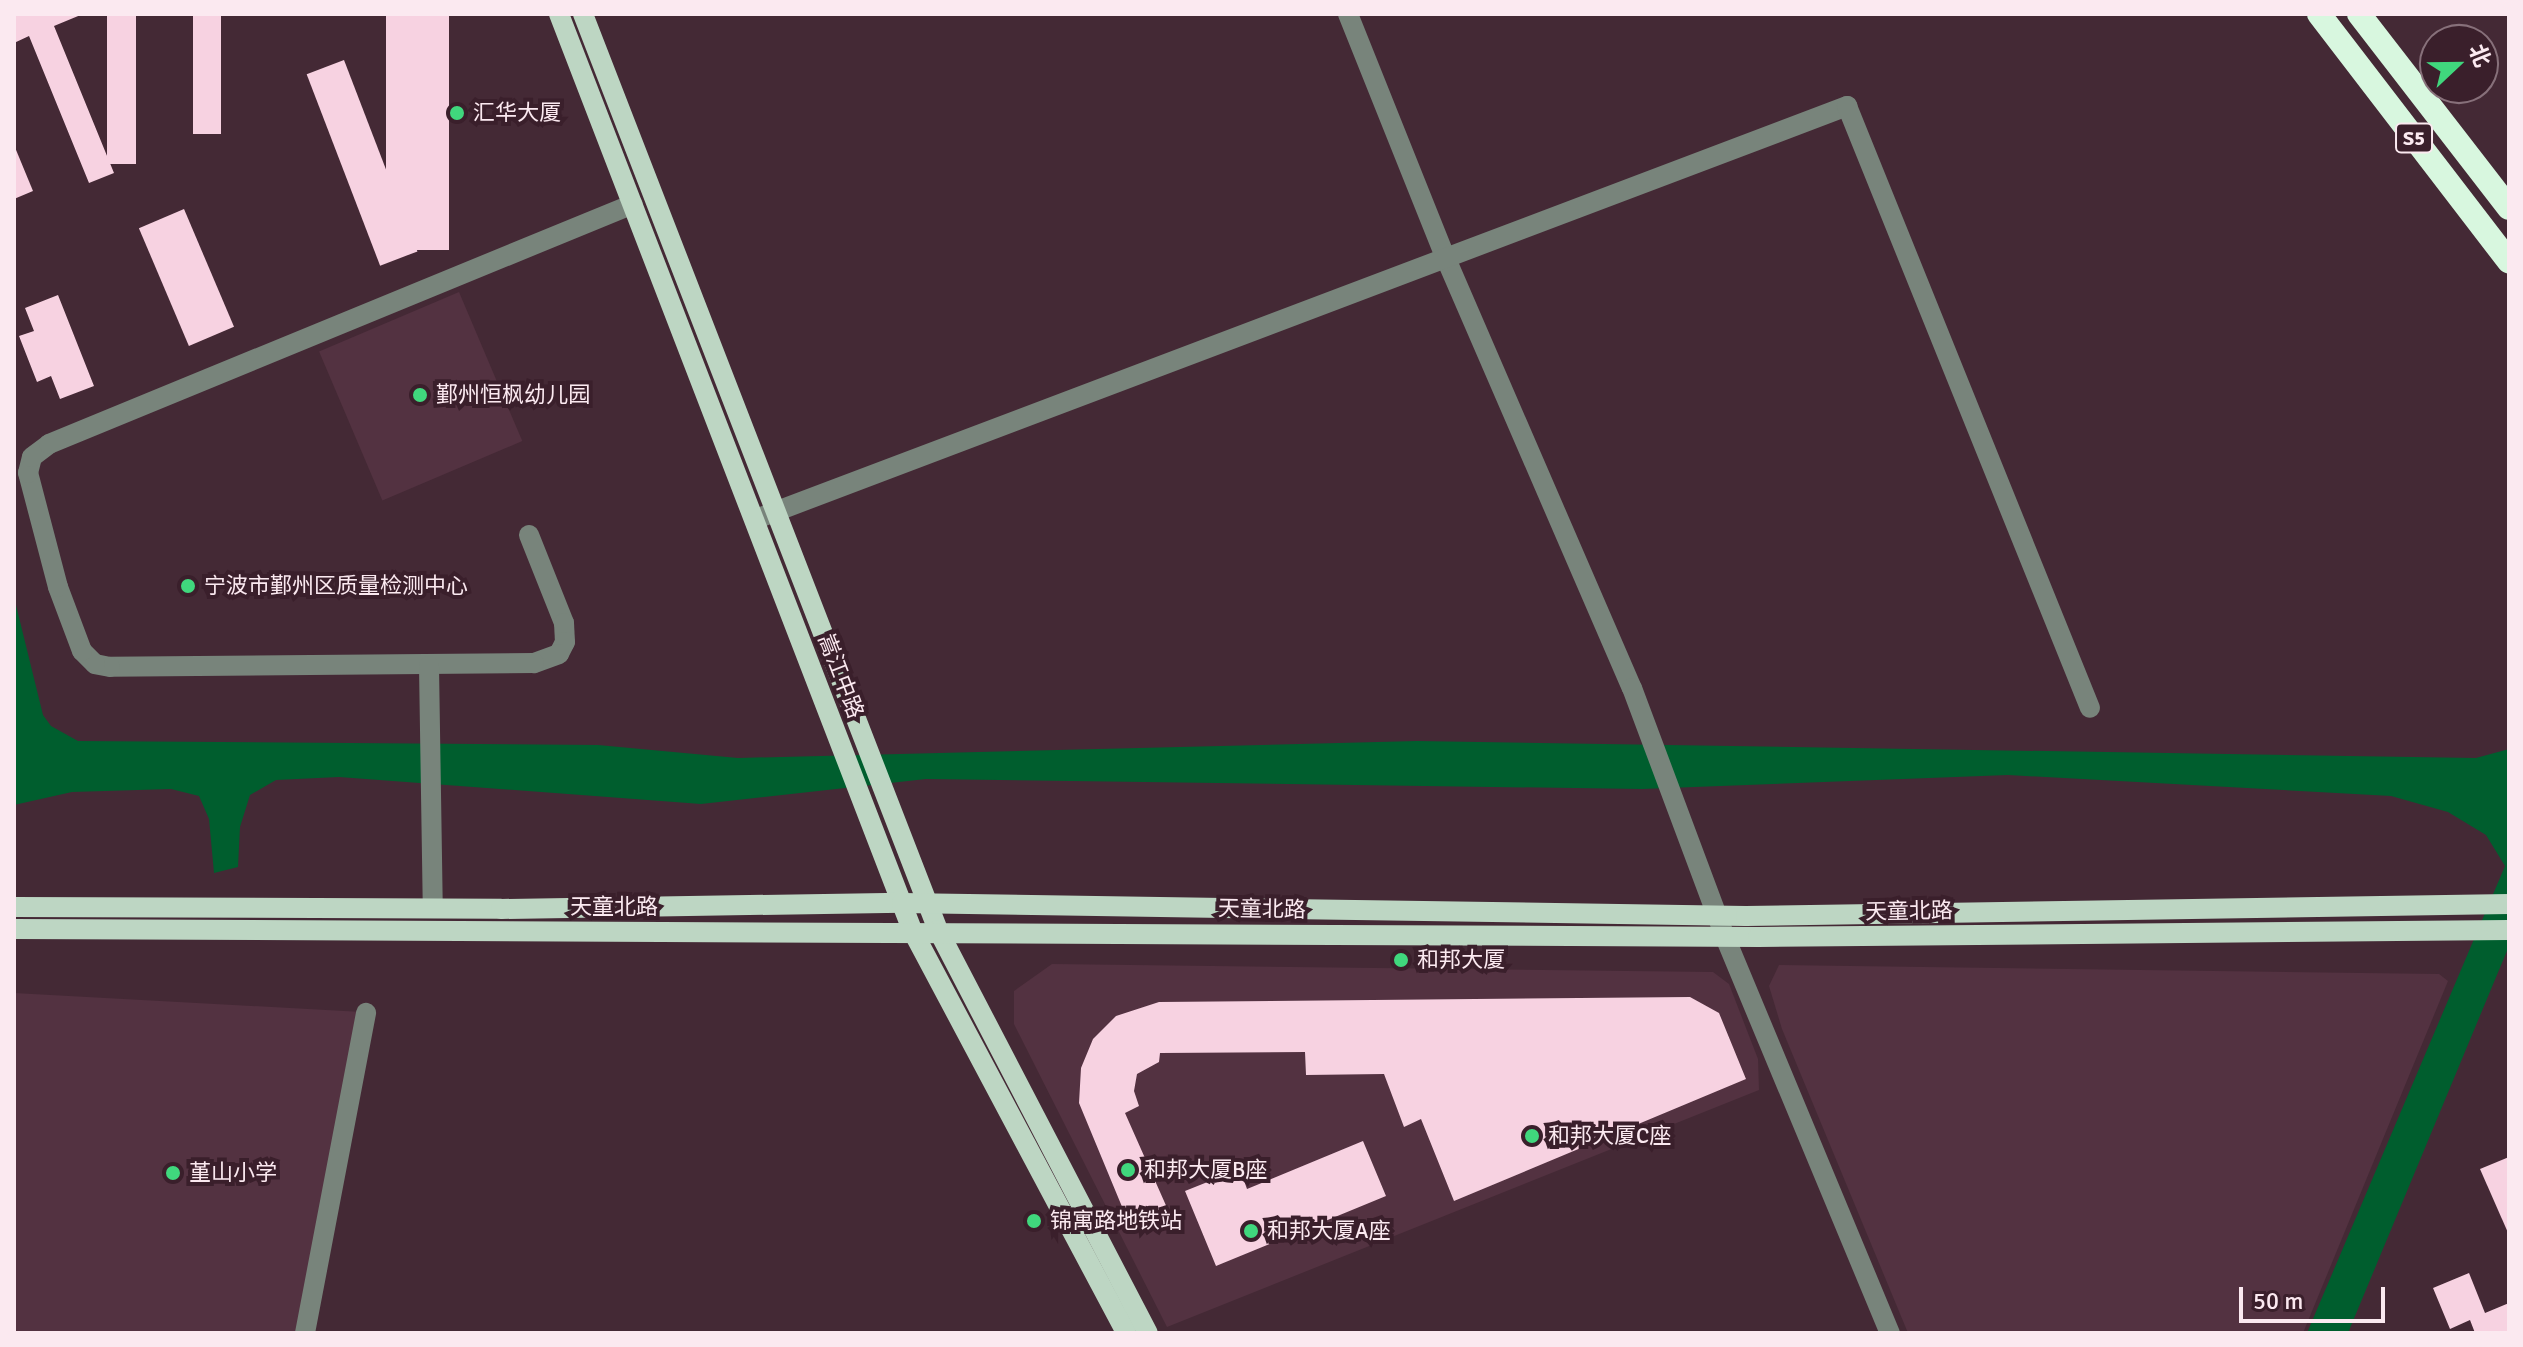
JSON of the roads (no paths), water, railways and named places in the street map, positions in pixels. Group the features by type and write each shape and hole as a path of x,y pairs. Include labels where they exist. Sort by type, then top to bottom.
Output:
{"highway":[{"name":"S5","path":"2319,14 2509,262"},
{"name":"S5","path":"2359,14 2509,208"}],"main road":[{"name":"嵩江中路","path":"559,14 912,930 1126,1333"},
{"name":"嵩江中路","path":"583,14 938,930 1148,1333"},
{"name":"天童北路","path":"14,907 433,908 928,903 2509,930"},
{"name":"天童北路","path":"14,929 938,930 1725,937 1991,923 2509,904"}],"street":[{"path":"1348,14 1447,261 1632,688 1725,937 1890,1333"},
{"path":"756,519 1447,261 1847,106 2090,708"},
{"path":"529,535 564,623 565,642 559,654 508,667 95,664 82,651 58,587 29,491 32,457 49,444 633,204"},
{"path":"429,666 433,908"},
{"path":"305,1333 366,1013"}],"place":[{"name":"汇华大厦","path":"457,113"},
{"name":"鄞州恒枫幼儿园","path":"420,395"},
{"name":"宁波市鄞州区质量检测中心","path":"188,586"},
{"name":"和邦大厦","path":"1401,960"},
{"name":"和邦大厦C座","path":"1532,1136"},
{"name":"和邦大厦B座","path":"1128,1170"},
{"name":"堇山小学","path":"173,1173"},
{"name":"锦寓路地铁站","path":"1034,1221"},
{"name":"和邦大厦A座","path":"1251,1231"}]}
